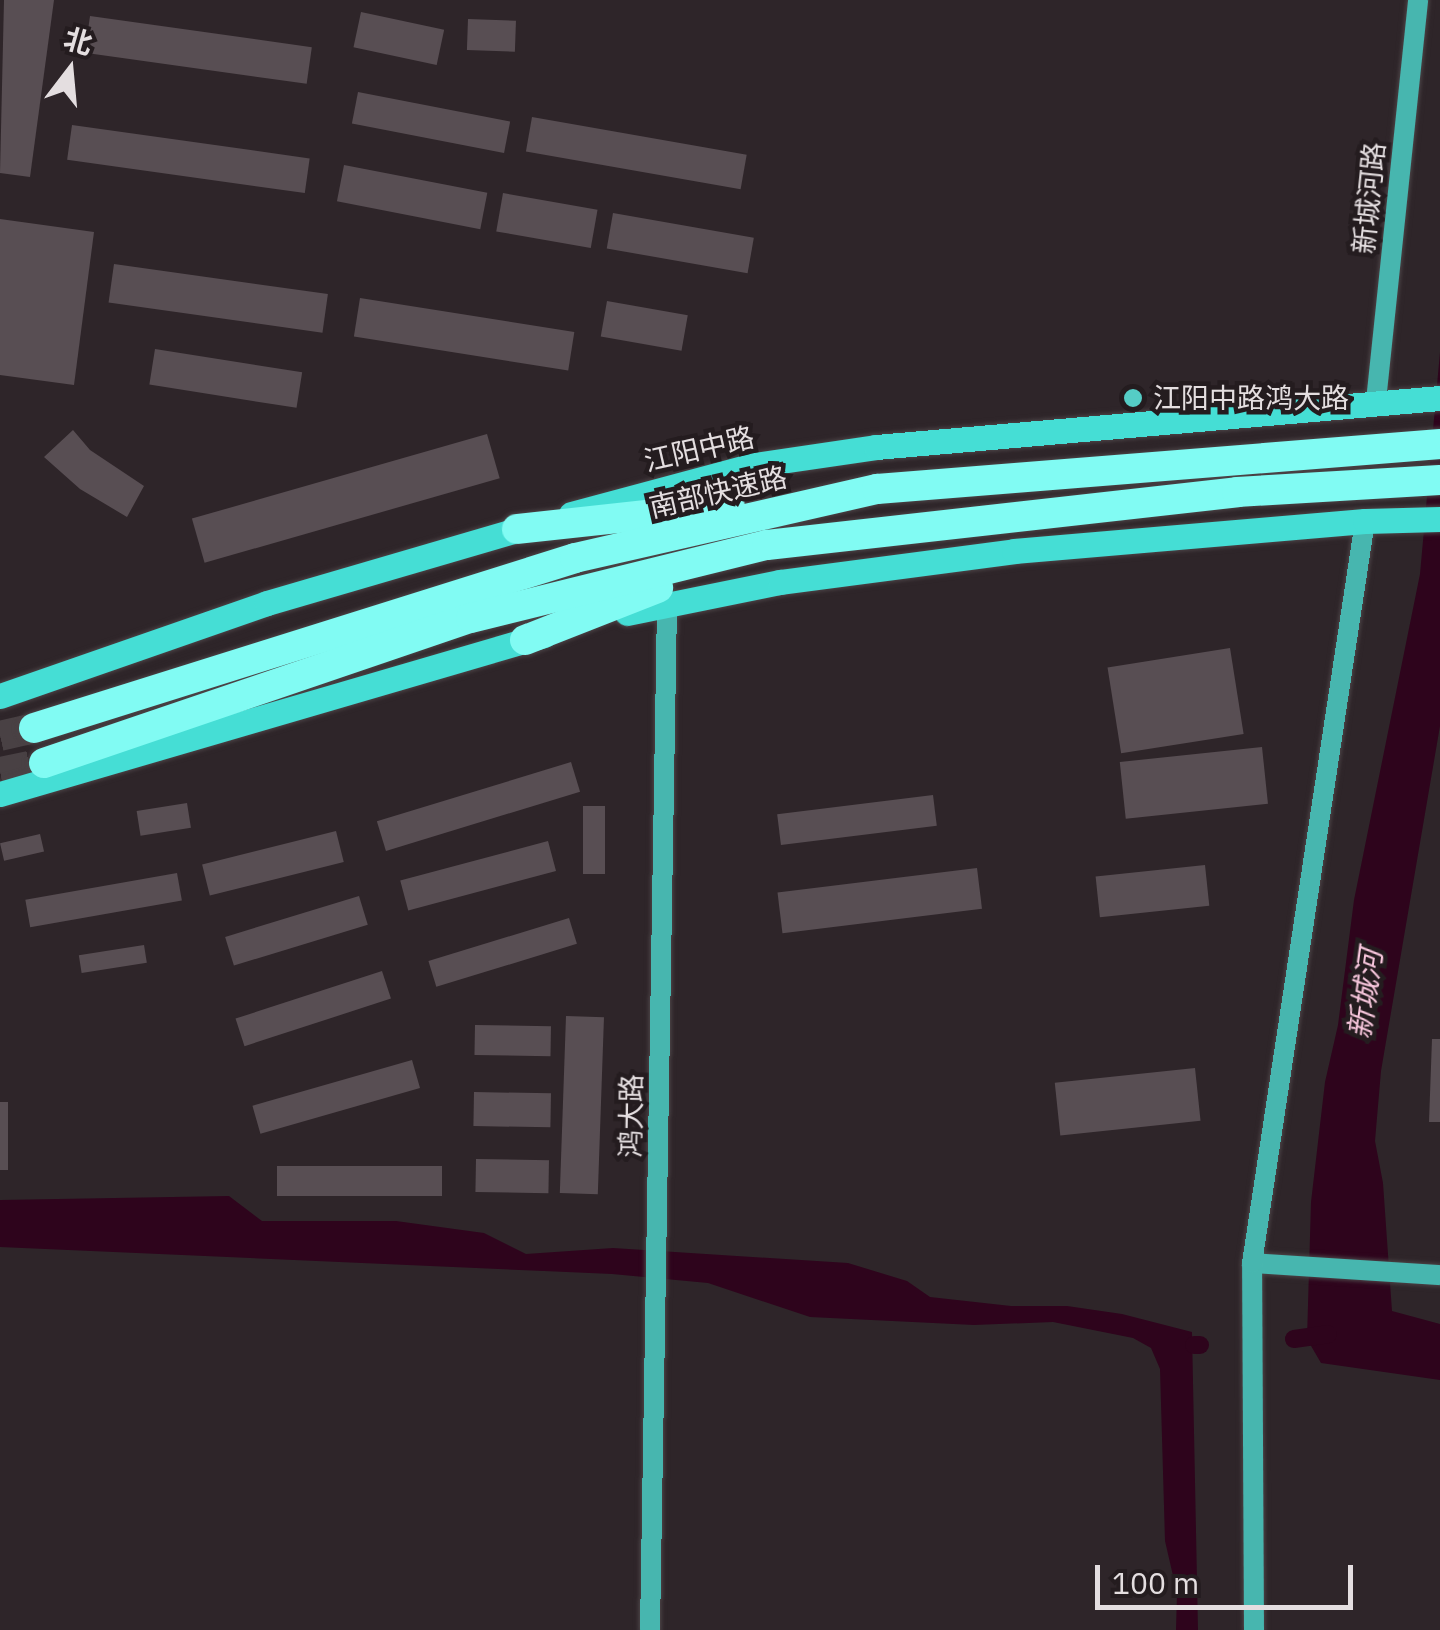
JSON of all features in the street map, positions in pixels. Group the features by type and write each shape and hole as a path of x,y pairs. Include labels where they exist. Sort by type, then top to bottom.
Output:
{"highway":[{"name":"南部快速路","path":"34,728 575,558 877,489 1426,445"},
{"path":"37,776 471,618 768,545 1237,492 1425,481"},
{"path":"517,530 877,489"},
{"path":"526,640 768,545"}],"main road":[{"name":"江阳中路","path":"0,696 267,603 754,465 1031,430 1434,398"},
{"path":"0,797 37,776 667,602 780,582 1014,552 1366,521 1440,519"}],"street":[{"name":"新城河路","path":"1376,401 1418,0"},
{"path":"1254,1630 1252,1263 1366,521"},
{"name":"鸿大路","path":"650,1630 667,602"},
{"path":"1252,1263 1440,1275"}],"water":[{"name":"新城河","path":"1440,352 1440,726 1381,1071 1375,1141 1383,1183 1392,1311 1440,1324 1440,1380 1321,1363 1307,1339 1311,1202 1325,1082 1338,1025 1354,900 1420,574"},
{"path":"229,1196 262,1221 396,1221 484,1233 526,1254 613,1248 848,1263 907,1281 930,1297 1011,1306 1067,1306 1122,1314 1192,1332 1198,1630 1176,1630 1177,1593 1165,1541 1160,1369 1151,1348 1133,1338 1053,1322 974,1325 810,1317 708,1283 612,1274 0,1247 0,1200"}],"building":[{"path":"4,0 54,0 30,177 0,173"},
{"path":"361,12 444,30 437,65 354,47"},
{"path":"90,16 312,47 307,84 85,53"},
{"path":"468,19 516,21 515,52 467,50"},
{"path":"358,92 510,122 504,153 352,123"},
{"path":"532,117 747,155 741,189 526,151"},
{"path":"72,125 310,158 305,193 67,160"},
{"path":"344,165 487,193 480,229 337,201"},
{"path":"503,193 598,210 591,248 496,231"},
{"path":"613,213 754,238 748,273 607,248"},
{"path":"0,219 94,232 74,385 0,375"},
{"path":"114,264 328,294 322,333 109,303"},
{"path":"360,298 574,332 568,370 354,337"},
{"path":"607,301 688,315 682,351 601,336"},
{"path":"155,349 302,372 297,408 149,385"},
{"path":"73,430 90,450 144,486 127,517 80,489 44,457"},
{"path":"487,434 500,478 205,563 192,519"},
{"path":"1230,648 1244,734 1121,753 1108,667"},
{"path":"1262,747 1268,804 1126,819 1120,762"},
{"path":"571,762 580,792 386,851 377,821"},
{"path":"933,795 937,826 781,845 777,814"},
{"path":"187,803 191,828 141,836 137,811"},
{"path":"583,806 605,806 605,874 583,874"},
{"path":"336,831 344,862 210,895 202,864"},
{"path":"40,834 44,852 4,861 0,843"},
{"path":"548,841 556,871 408,911 400,881"},
{"path":"1205,865 1209,906 1100,917 1096,876"},
{"path":"977,868 982,909 782,933 777,892"},
{"path":"177,873 182,901 30,927 25,900"},
{"path":"359,896 368,925 234,966 225,937"},
{"path":"569,918 577,944 436,987 428,961"},
{"path":"144,945 147,963 82,973 79,955"},
{"path":"382,971 391,999 244,1046 236,1019"},
{"path":"566,1016 604,1017 598,1194 560,1193"},
{"path":"475,1025 551,1026 550,1056 474,1055"},
{"path":"1432,1039 1440,1039 1440,1122 1429,1122"},
{"path":"412,1060 420,1088 260,1134 252,1106"},
{"path":"1195,1068 1201,1121 1060,1135 1055,1083"},
{"path":"474,1092 551,1093 550,1127 473,1126"},
{"path":"0,1102 8,1102 8,1170 0,1170"},
{"path":"476,1159 549,1160 548,1193 475,1192"},
{"path":"277,1166 442,1166 442,1196 277,1196"}],"waterway":[{"path":"1294,1339 1328,1334"},
{"path":"1194,1345 1200,1345"}],"tunnel":[{"path":"0,736 34,728"},
{"path":"0,772 44,763"}],"place":[{"name":"江阳中路鸿大路","path":"1133,398"}]}
